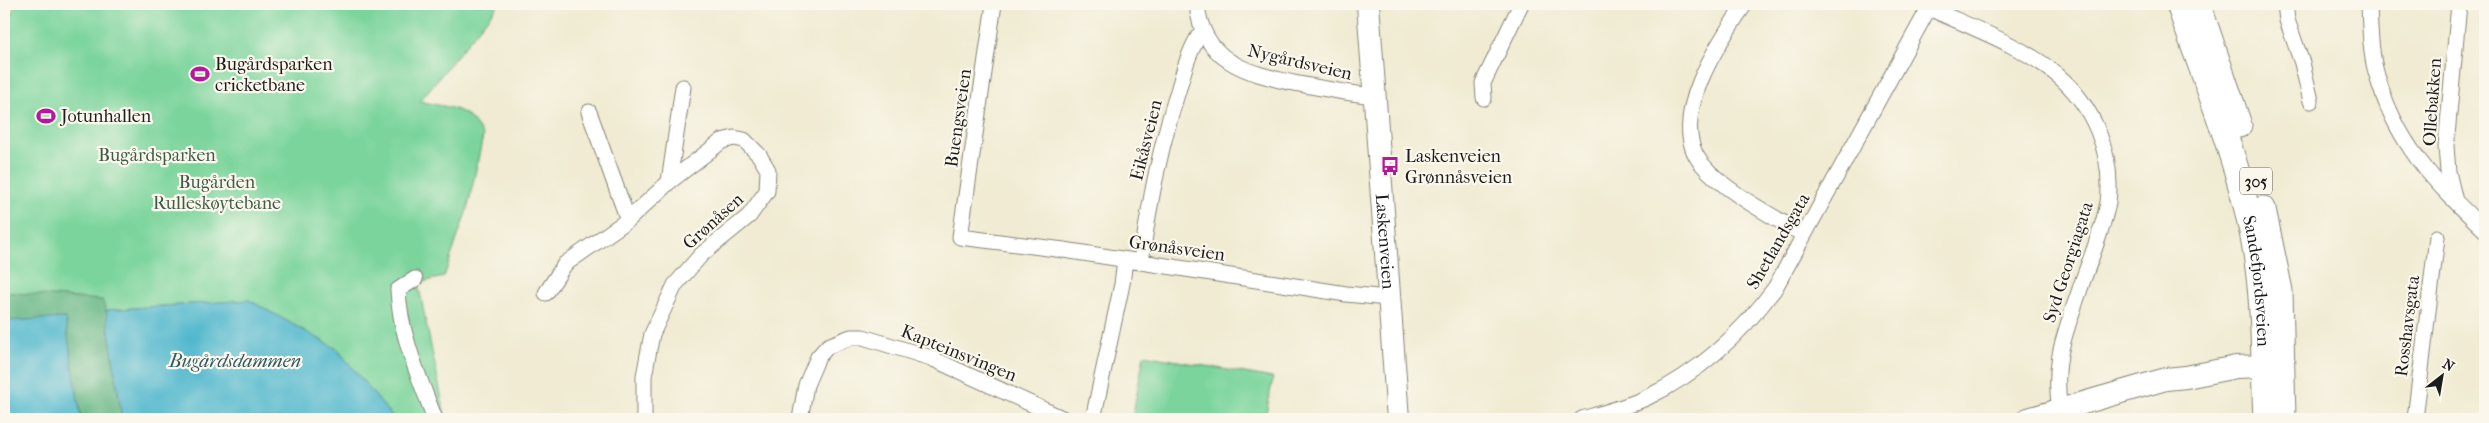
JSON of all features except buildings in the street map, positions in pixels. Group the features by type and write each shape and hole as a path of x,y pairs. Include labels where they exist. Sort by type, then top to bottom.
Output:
{"main road":[{"name":"Sandefjordsveien","path":"2179,4 2239,175 2251,229 2270,358 2283,419"},
{"name":"Sandefjordsveien","path":"2198,4 2230,98 2264,212 2280,290 2270,358 2266,419"}],"street":[{"name":"Buengsveien","path":"960,237 994,4"},
{"name":"Nygårdsveien","path":"1197,4 1202,31 1212,47 1240,68 1255,74 1338,92 1373,96"},
{"name":"Laskenveien","path":"1368,4 1373,96 1398,419"},
{"path":"1484,98 1483,83 1521,4"},
{"path":"1745,4 1707,62 1698,85 1690,121 1691,140 1701,162 1725,184 1804,235"},
{"path":"2285,4 2287,20 2302,63 2311,101"},
{"path":"2369,4 2375,71 2390,113 2407,146 2440,186 2485,230"},
{"name":"Ollebakken","path":"2455,202 2448,172 2446,146 2459,4"},
{"name":"Shetlandsgata","path":"1582,419 1646,398 1707,360 1733,339 1758,311 1775,288 1930,6"},
{"name":"Syd Georgiagata","path":"1930,6 2030,56 2056,74 2081,102 2096,126 2105,149 2108,166 2108,203 2060,349 2056,381 2060,410"},
{"name":"Eikåsveien","path":"1141,262 1149,203 1166,128 1192,46 1202,31"},
{"path":"669,182 682,87"},
{"path":"589,112 628,220"},
{"name":"Grønåsen","path":"546,293 565,264 628,220 669,182 722,141 734,138 744,140 759,155 768,170 769,180 767,191 758,207 701,255 675,285 652,334 644,376 644,419"},
{"name":"Grønåsveien","path":"960,237 1388,298"},
{"name":"Rosshavsgata","path":"2415,419 2437,238"},
{"path":"1093,419 1125,260"},
{"path":"416,279 398,290 399,306 409,350 435,419"},
{"name":"Kapteinsvingen","path":"800,419 806,385 818,357 828,346 851,337 863,337 932,358 1064,419"},
{"path":"2028,419 2166,379 2186,377 2270,358"}],"green space":[{"name":"Bugårdsparken","path":"14,4 499,4 420,101 449,107 464,113 477,126 483,136 468,207 444,277 418,283 446,419 394,419 337,349 249,300 106,310 65,318 4,321 4,60"},
{"path":"4,292 102,300 106,310 122,419 81,419 65,318 4,321"},
{"path":"1144,355 1273,378 1265,419 1132,419"}],"water":[{"name":"Bugårdsdammen","path":"249,300 337,349 394,419 122,419 106,310"},
{"path":"65,318 81,419 4,419 4,321"}],"place":[{"name":"Bugårdsparken cricketbane","path":"200,74"},
{"name":"Jotunhallen","path":"46,116"},
{"name":"Laskenveien Grønnåsveien","path":"1390,166"}],"park label":[{"name":"Bugården Rulleskøytebane","path":"217,192"}]}
